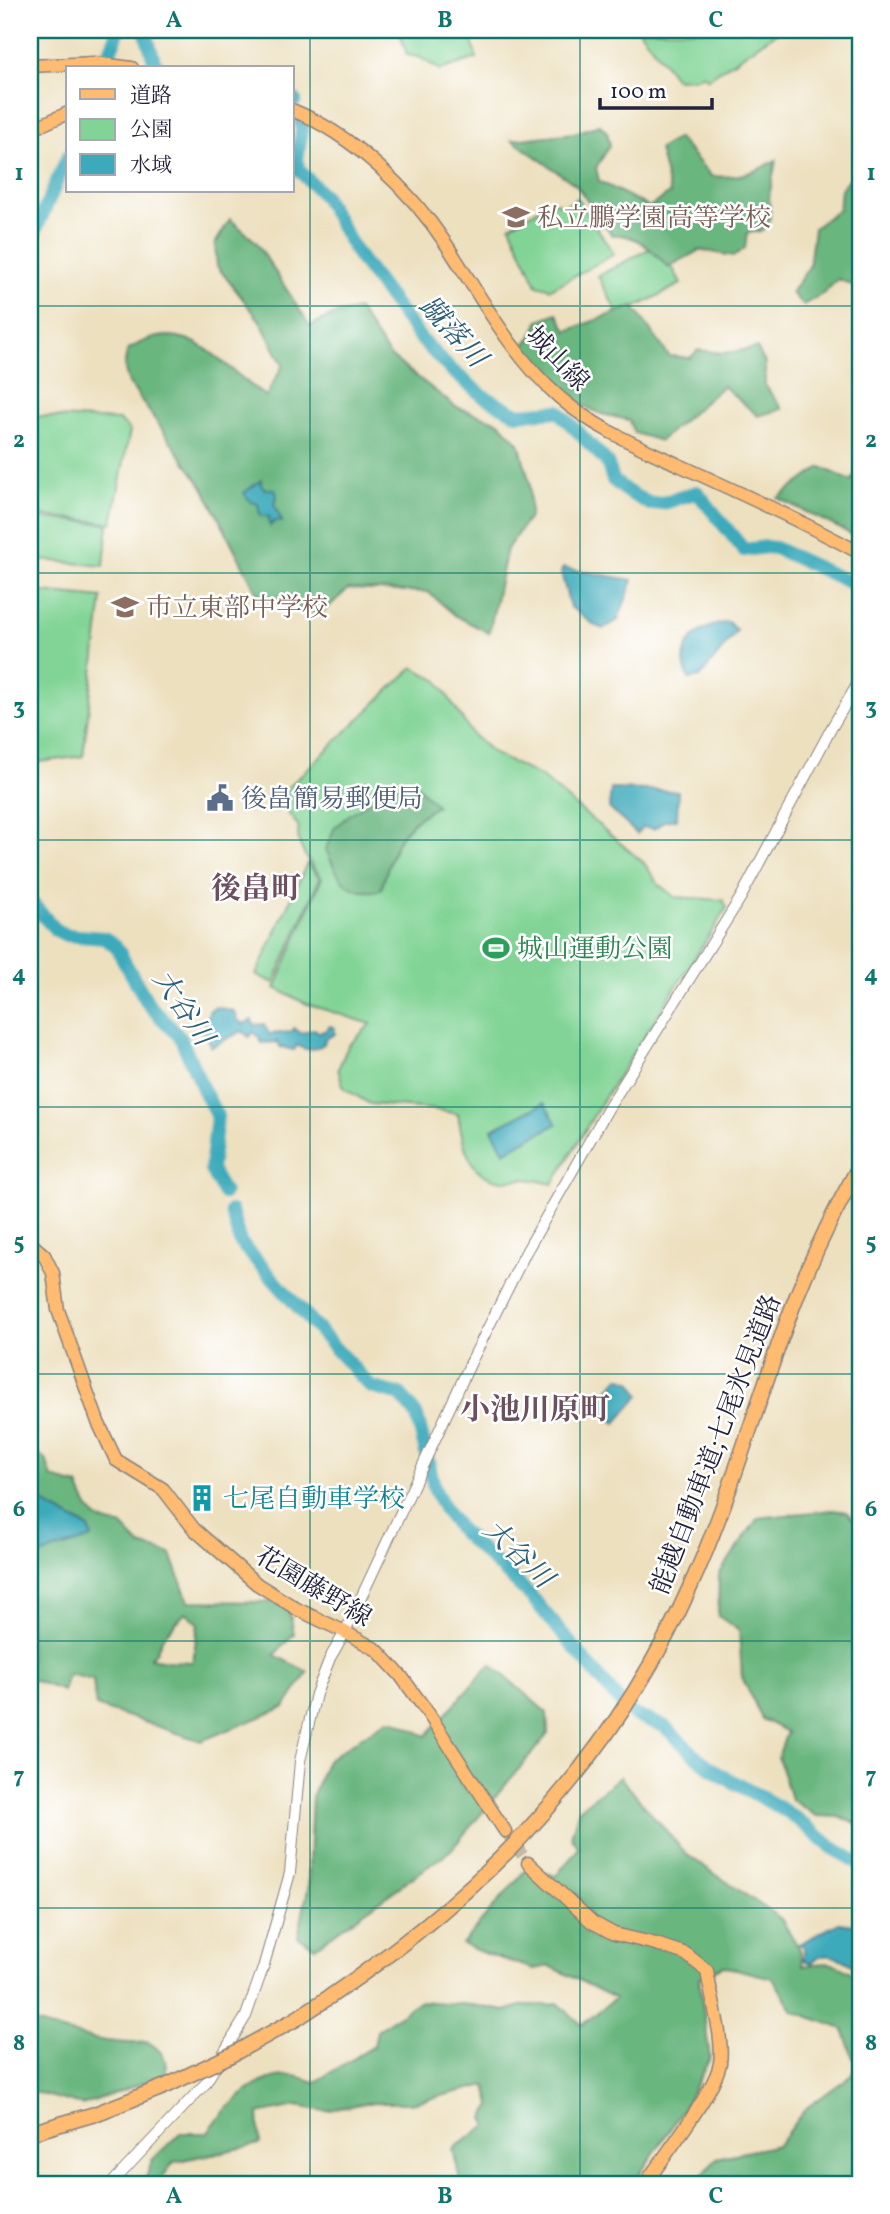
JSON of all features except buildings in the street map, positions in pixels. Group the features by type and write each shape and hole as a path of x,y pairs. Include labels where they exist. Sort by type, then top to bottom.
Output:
{"highway":[{"name":"能越自動車道;七尾氷見道路","path":"30,2133 94,2114 166,2086 231,2055 296,2019 395,1952 485,1874 558,1797 614,1723 642,1679 691,1585 743,1450 798,1293 818,1246 860,1165"}],"main road":[{"path":"30,66 124,66"},
{"name":"城山線","path":"294,111 320,122 340,135 385,173 422,211 505,335 537,376 583,416 860,553"},
{"path":"30,130 66,114"},
{"name":"花園藤野線","path":"30,1243 44,1255 53,1273 58,1310 98,1422 116,1460 163,1489 194,1529 257,1584 297,1609 377,1650 401,1676 505,1831"},
{"path":"528,1863 592,1922 614,1934 686,1954 708,1971 718,2032 720,2064 705,2095 645,2184"}],"street":[{"path":"111,2184 205,2084 246,2016 275,1930 290,1873 300,1760 330,1658 345,1632 509,1285 581,1154 741,897 860,680"}],"green space":[{"path":"399,30 484,30 470,35 477,58 440,70 419,57 407,55"},
{"path":"639,30 780,30 708,79 703,74 697,78 676,79"},
{"path":"600,125 607,132 610,145 596,168 599,181 649,207 670,193 659,149 678,138 711,176 745,174 776,160 769,197 770,218 762,231 747,233 745,248 734,256 700,250 668,267 650,249 636,240 612,235 576,185 512,140 574,133"},
{"path":"848,179 860,189 860,281 857,287 838,279 824,293 803,305 791,293 809,267 814,228 839,209 841,189"},
{"path":"577,198 614,254 551,289 537,285 510,226 552,201 564,206"},
{"path":"230,219 256,242 310,326 335,314 358,309 389,355 456,407 499,422 519,443 530,484 530,516 507,549 489,633 456,616 428,592 348,589 320,615 259,597 203,487 129,383 125,366 129,349 150,339 169,336 187,339 203,347 266,396 283,365 260,321 217,266 215,244"},
{"path":"660,243 681,284 619,316 598,276"},
{"path":"633,306 669,356 690,358 698,350 724,353 757,348 765,363 765,385 782,409 758,416 723,386 660,441 634,433 629,420 601,414 582,405 523,347 532,336 539,320 557,313 567,331"},
{"path":"33,416 119,420 130,430 112,523 30,514 30,419"},
{"path":"821,467 851,481 860,468 860,530 855,536 778,498"},
{"path":"30,517 108,524 104,566 30,559"},
{"path":"32,591 102,598 83,756 38,762 37,747 30,747"},
{"name":"城山運動公園","path":"413,667 438,681 472,734 494,754 540,776 644,863 658,884 675,897 723,900 727,908 600,1105 553,1184 526,1179 498,1180 479,1171 464,1145 458,1114 370,1104 344,1088 338,1069 348,1046 371,1024 307,1004 275,988 322,878 301,848 299,827 277,798"},
{"path":"415,784 437,806 413,822 398,840 381,890 360,890 345,883 334,868 326,849 335,827 392,786"},
{"path":"307,863 320,878 274,983 256,975"},
{"path":"30,1450 46,1459 52,1478 78,1485 88,1508 97,1518 121,1525 140,1545 171,1554 188,1601 273,1602 289,1609 294,1634 274,1655 308,1672 285,1707 201,1741 96,1706 93,1680 68,1674 63,1691 30,1679","holes":["186,1612 198,1623 193,1662 150,1658 163,1637"]},
{"path":"832,1510 847,1512 860,1528 860,1825 840,1817 816,1816 791,1799 778,1757 787,1732 762,1719 742,1677 739,1630 718,1616 719,1574 758,1518"},
{"path":"491,1664 547,1713 548,1734 451,1850 315,1947 298,1937 308,1889 312,1797 327,1760 388,1720 396,1721 426,1736"},
{"path":"620,1777 686,1854 781,1919 800,1949 803,1966 834,1964 841,1966 860,1981 860,2184 698,2184 699,2179 717,2158 778,2145 805,2109 853,2074 855,2064 843,2029 793,2011 773,1978 723,1966 699,1978 710,2058 683,2110 633,2184 461,2184 453,2149 487,2125 484,2118 491,2106 487,2085 411,2103 366,2103 325,2111 296,2106 258,2114 260,2144 174,2162 157,2184 144,2184 152,2160 180,2133 207,2133 243,2094 267,2080 293,2076 315,2082 374,2046 377,2031 419,2001 472,2005 505,2011 524,2005 558,2003 582,2025 615,1998 550,1966 534,1969 462,1944 528,1867 556,1876 579,1848 571,1836 579,1809"},
{"path":"30,2022 103,2041 148,2042 163,2055 165,2075 82,2105 30,2091"}],"water":[{"path":"261,480 265,489 275,489 277,497 274,504 282,522 275,521 270,526 269,517 260,515 258,504 251,502 244,493"},
{"path":"563,568 633,580 618,620 603,629 570,607 561,572"},
{"path":"728,622 737,631 700,677 689,679 684,657 691,640 707,628"},
{"path":"611,789 678,791 677,819 664,821 654,829 642,827 637,834 609,808"},
{"path":"216,1007 234,1011 243,1024 252,1020 254,1025 264,1024 269,1034 292,1032 293,1028 301,1033 315,1029 318,1032 325,1031 330,1026 335,1028 335,1034 325,1039 324,1044 317,1048 304,1049 297,1045 294,1050 280,1047 278,1042 261,1043 253,1032 249,1037 242,1031 211,1047 206,1033 201,1032 210,1010"},
{"path":"544,1103 557,1124 504,1152 492,1129"},
{"path":"619,1377 631,1381 640,1395 616,1423 596,1410 595,1405"},
{"path":"30,1496 89,1528 92,1538 39,1555 30,1534"},
{"path":"839,1923 860,1926 860,1973 848,1963 832,1956 822,1956 811,1963 804,1960 804,1946 799,1944"}],"waterway":[{"name":"大谷川","path":"104,66 119,30"},
{"name":"蹴落川","path":"145,30 155,64 158,66"},
{"name":"蹴落川","path":"301,121 298,169 323,195 359,257 420,338 449,368 483,396 517,414 558,411 607,462 613,480 650,504 667,502 697,492 744,550 775,548 860,587"},
{"name":"大谷川","path":"30,243 66,161"},
{"name":"大谷川","path":"30,901 56,930 66,935 104,938 115,945 149,1005 180,1037 217,1116 211,1170 224,1193"},
{"name":"大谷川","path":"231,1211 240,1242 333,1346 371,1387 401,1395 417,1416 435,1490 446,1512 461,1531 530,1595 619,1701 634,1715 664,1726 719,1774 777,1806 830,1846 860,1864"}],"tunnel":[{"path":"505,1831 528,1863"}],"place":[{"name":"私立鵬学園高等学校","path":"516,217"},
{"name":"市立東部中学校","path":"125,607"},
{"name":"後畠簡易郵便局","path":"220,798"},
{"name":"城山運動公園","path":"496,948"},
{"name":"七尾自動車学校","path":"202,1498"}],"district":[{"name":"後畠町","path":"256,888"},
{"name":"小池川原町","path":"535,1409"}]}
